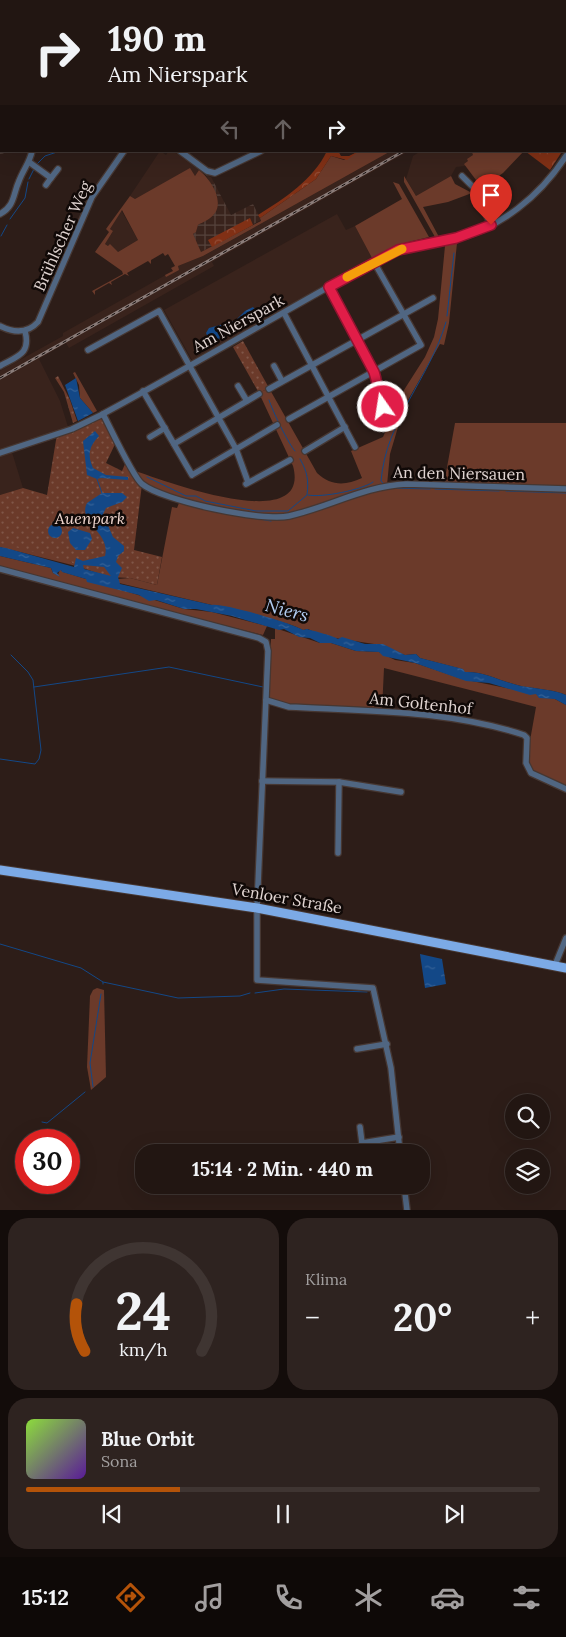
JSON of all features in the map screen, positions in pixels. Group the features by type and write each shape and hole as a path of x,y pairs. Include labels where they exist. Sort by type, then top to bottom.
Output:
{"main road":[{"name":"Venloer Straße","path":"0,870 257,908 566,968"}],"street":[{"path":"1,211 15,199 18,182 29,162 32,152"},
{"name":"Brühlscher Weg","path":"26,331 35,325 40,317 94,193 123,152"},
{"path":"181,152 207,171 216,173 259,152"},
{"name":"Am Nierspark","path":"0,453 72,429 103,414 398,250 456,238 491,225 530,200 550,178 566,156"},
{"path":"29,162 51,178"},
{"path":"46,186 58,169"},
{"path":"462,176 474,188 491,225"},
{"path":"289,419 420,345 374,262"},
{"path":"329,287 374,372 377,392 389,422"},
{"path":"269,389 433,298"},
{"path":"88,350 159,311 236,449 247,483 290,460"},
{"path":"284,313 330,396 355,447"},
{"path":"0,326 13,331 26,331 27,343 24,352 0,366"},
{"path":"274,366 282,381"},
{"path":"238,386 247,401"},
{"path":"143,391 192,475 277,425"},
{"path":"174,444 259,394"},
{"name":"An den Niersauen","path":"103,414 142,484 181,500 257,517 291,516 377,488 398,484 566,489"},
{"path":"150,437 165,428"},
{"path":"305,451 345,428"},
{"path":"0,570 263,639 268,651 257,908 257,980 373,988 387,1044 399,1144"},
{"name":"Am Goltenhof","path":"266,700 289,706 440,715 492,725 524,735 527,738 526,763 531,773 566,789"},
{"path":"262,781 339,782 401,792"},
{"path":"338,853 339,782"},
{"path":"555,965 566,938"},
{"path":"357,1049 387,1044"},
{"path":"360,1127 362,1143 399,1137"},
{"path":"405,1194 407,1210"}],"shaded area":[{"path":"159,152 166,155 168,152 174,152 199,170 195,176 190,169 135,199 130,196"},
{"path":"389,152 407,152 212,262 214,266 69,348 66,343 39,359 60,401 69,430 11,449 23,488 0,495 0,371 63,336 63,333 178,268 178,266 203,256"},
{"path":"419,152 485,152 466,166 456,167 451,176 416,196 406,179 413,156"},
{"path":"206,175 211,177 231,215 253,204 261,220 201,252 192,234 196,232 198,225 214,214 218,203 217,196"},
{"path":"121,210 138,240 118,252 105,244 113,231 110,229"},
{"path":"337,214 346,230 355,226 372,258 192,360 164,310"}],"green space":[{"path":"326,152 339,152 341,156 349,156 358,152 347,160 331,156 316,179 260,218 258,215 288,195 306,180"},
{"path":"357,152 389,152 203,256 178,266 179,270 166,277 165,275 173,271 171,268 175,266 168,254 165,256 163,253 151,260 151,264 148,261 127,273 129,276 125,274 111,282 112,285 109,283 95,291 95,295 92,291 123,274 122,271 95,252 109,232 106,229 130,196 135,199 190,168 195,176 199,170 211,184 218,202 215,213 198,225 196,232 193,234 201,252 261,221 260,218 316,179 331,156 344,160","holes":["122,210 138,240 118,252 110,244 108,246 105,244 113,231 110,229"]},
{"path":"472,152 523,152 503,173 482,188 464,164 473,155"},
{"path":"526,152 560,152 550,170"},
{"path":"404,176 416,196 451,176 455,184 472,193 448,202 423,207 439,237 435,237 404,182"},
{"path":"393,182 399,184 429,237 400,244 372,258 355,226 402,199"},
{"path":"250,218 253,225 212,247 208,240"},
{"path":"457,243 449,323 444,345 440,344 404,407 390,454 387,485 444,484 455,423 566,423 566,695 550,690 521,686 479,673 465,672 462,669 420,658 416,654 405,655 374,644 322,636 308,629 303,630 287,623 258,615 119,583 118,579 130,578 157,585 172,507 177,508 179,503 221,512 153,490 137,478 138,472 232,499 259,501 280,498 293,487 293,466 259,393 269,388 317,473 328,480 338,483 362,478 351,451 383,437 404,390 425,357 434,337 438,319 445,246"},
{"path":"243,341 269,388 259,393 233,347"},
{"path":"75,372 97,411 93,413 80,398 79,385 73,373"},
{"path":"58,376 70,400 77,421 73,423 64,392 55,378"},
{"name":"Auenpark","path":"103,414 117,440 106,463 122,471 128,457 142,484 134,550 162,557 157,585 130,578 110,577 76,566 71,562 0,543 0,495 23,488 47,495 57,434"},
{"path":"0,513 71,562 76,566 0,547"},
{"path":"0,556 51,568 53,573 58,575 60,569 63,572 184,609 212,612 267,626 263,635 0,568"},
{"path":"275,628 320,643 331,643 356,651 379,652 395,660 415,663 462,679 536,694 555,699 566,705 566,789 532,773 526,763 536,707 384,668 382,710 289,705 268,698 271,639 275,639"},
{"path":"97,988 104,990 106,1077 91,1090 87,1067 90,996 93,990"}],"water":[{"path":"253,307 257,312 256,318 211,344 206,333 209,328 235,321 245,311"},
{"path":"76,378 80,398 93,413 78,421 65,385"},
{"path":"95,431 99,436 93,443 90,451 93,468 106,475 128,477 128,480 97,479 87,475 83,441"},
{"path":"102,493 122,493 127,497 122,502 106,508 103,514 113,537 124,546 124,551 118,556 116,562 122,568 118,577 120,584 212,605 243,610 272,618 303,630 307,629 338,639 342,637 365,644 383,644 405,655 416,654 420,658 463,669 465,672 479,673 521,686 562,693 566,695 566,705 555,699 539,698 536,694 530,695 489,683 466,681 415,663 383,656 379,652 356,651 331,643 320,643 310,638 299,637 284,629 279,630 232,616 196,609 184,609 156,600 149,601 139,595 87,582 86,579 62,572 61,570 57,573 60,577 53,573 51,568 0,556 0,547 74,567 76,558 83,561 105,556 106,548 103,540 86,516 87,503","holes":["83,565 104,567 111,576 84,569"]},
{"path":"55,524 60,526 62,531 60,536 55,538 50,536 48,531 50,526"},
{"path":"73,528 90,533 92,539 85,550 76,550 70,543 68,532"},
{"path":"420,954 442,959 446,984 425,988"}],"waterway":[{"path":"37,164 45,156 57,152"},
{"path":"29,179 34,169"},
{"path":"10,219 25,198 28,182"},
{"path":"1,236 7,225"},
{"path":"447,316 454,253"},
{"path":"383,483 381,481 391,438 430,362 446,322"},
{"path":"269,400 281,427 295,451"},
{"path":"147,477 186,496 196,496 205,501 256,511 288,511 307,495 307,476 300,459"},
{"path":"97,479 102,493"},
{"path":"308,495 341,493 373,482"},
{"path":"391,488 430,489"},
{"path":"435,489 499,491"},
{"path":"506,491 566,493"},
{"path":"355,498 366,494"},
{"path":"248,517 271,521"},
{"path":"278,520 287,519"},
{"path":"0,759 35,764 39,759 41,750 33,680 28,672 11,655"},
{"path":"34,687 169,667 263,687"},
{"path":"0,944 81,968 103,982 103,984"},
{"path":"103,982 178,998 240,996 250,993"},
{"path":"255,993 284,989 367,992"},
{"path":"93,1087 90,1063 101,994"},
{"path":"42,1122 47,1123 85,1092"}],"railway":[{"path":"0,378 402,152"}],"slow traffic":[{"path":"347,277 386,255 402,249"}],"route":[{"path":"383,407 377,392 374,372 329,287 398,250 456,238 491,225"}],"water label":[{"name":"Niers","path":"287,610"}]}
